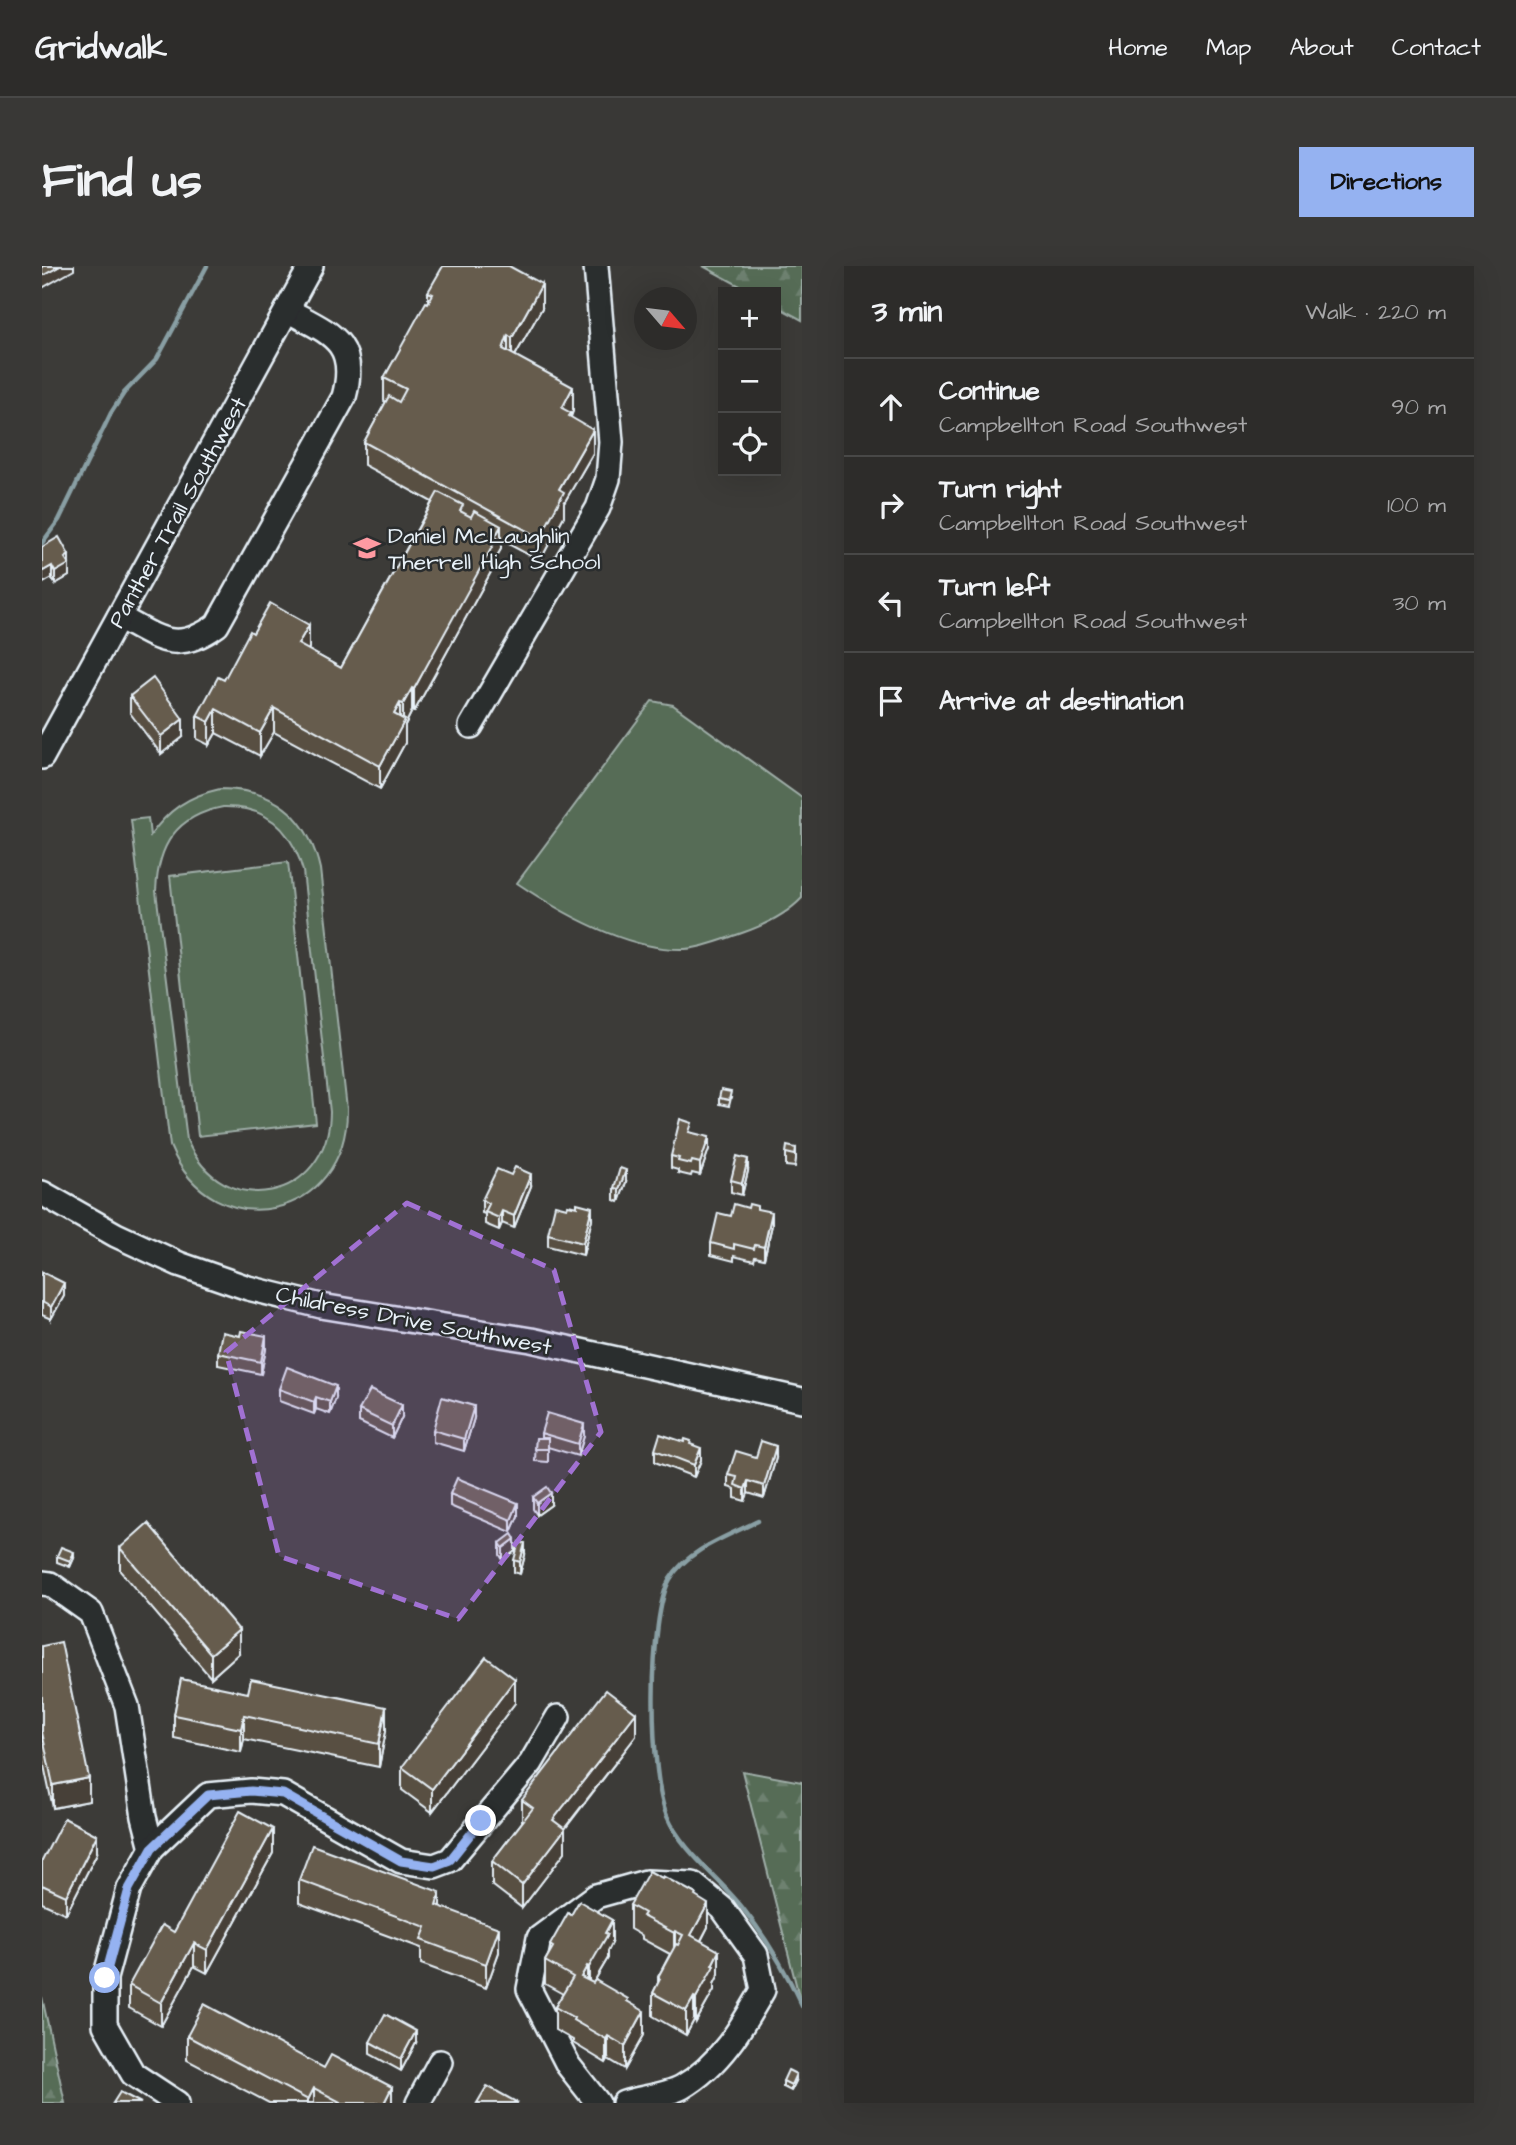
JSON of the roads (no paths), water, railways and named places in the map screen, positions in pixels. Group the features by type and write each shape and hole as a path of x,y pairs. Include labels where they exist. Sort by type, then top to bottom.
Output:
{"street":[{"name":"Panther Trail Southwest","path":"42,757 311,266"},
{"path":"471,726 598,508 608,479 611,442 596,266"},
{"path":"119,617 171,642 188,641 217,625 331,421 346,390 348,358 335,339 287,310"},
{"name":"Childress Drive Southwest","path":"42,1193 116,1235 180,1264 248,1288 320,1306 531,1340 802,1400"},
{"path":"42,1583 50,1584 92,1614 127,1706 144,1816 152,1848"},
{"path":"177,2103 133,2074 105,2025 105,1978 125,1901 152,1848 208,1795 251,1791 283,1794 401,1861 434,1866 450,1860 530,1763 558,1717"},
{"path":"598,2103 568,2065 529,1989 539,1938 596,1896 646,1882 693,1884 723,1909 756,1955 763,1990 744,2024 713,2065 680,2088 624,2103"},
{"path":"418,2103 440,2062"}],"waterway":[{"path":"42,543 59,520 111,413 124,393 157,359 207,266"},
{"path":"758,1521 697,1552 677,1569 670,1579 663,1598 655,1660 654,1733 657,1767 661,1796 674,1829 750,1918 775,1954 802,2006"}],"place":[{"name":"Daniel McLaughlin Therrell High School","path":"367,548"}]}
